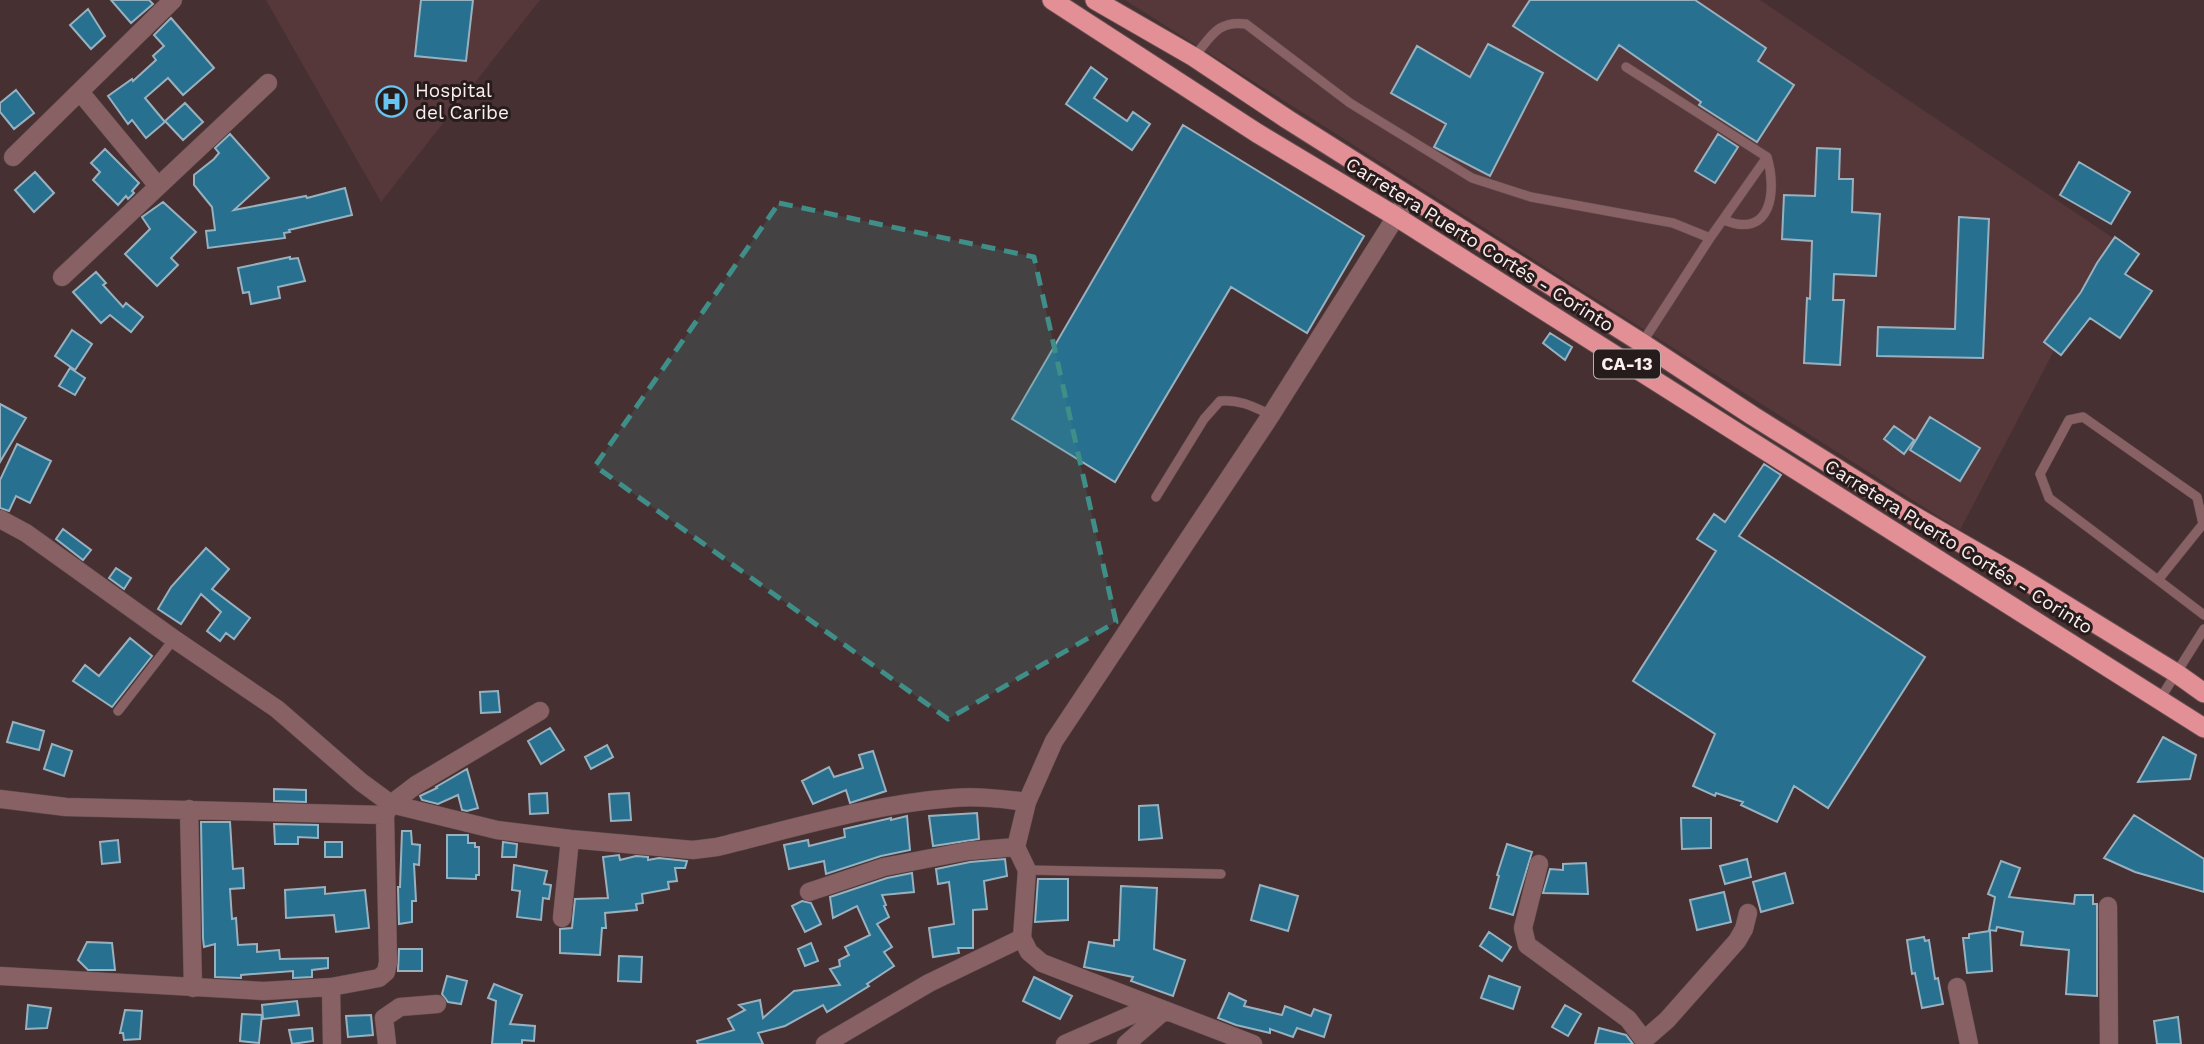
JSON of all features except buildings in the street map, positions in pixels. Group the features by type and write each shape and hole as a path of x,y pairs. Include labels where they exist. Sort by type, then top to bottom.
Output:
{"highway":[{"name":"Carretera Puerto Cortés - Corinto","path":"1052,0 1257,133 1395,216 2204,728"},
{"name":"Carretera Puerto Cortés - Corinto","path":"1095,0 1194,57 1830,465 2176,673 2204,693"},
{"path":"1813,482 1830,465"}],"street":[{"path":"13,157 173,0"},
{"path":"62,277 268,83"},
{"path":"80,92 158,186"},
{"path":"1253,1044 1042,963 1029,952 1022,938 1027,870 1016,847 1027,802 1054,741 1271,415 1409,196"},
{"path":"0,519 26,533 277,709 388,809 388,947 386,972 379,978 331,987 264,991 0,976"},
{"path":"388,809 416,785 540,711"},
{"path":"0,799 66,807 388,809 497,830 693,850 903,804 954,797 990,797 1027,802"},
{"path":"189,809 193,988"},
{"path":"562,918 570,839"},
{"path":"809,892 884,867 968,851 1016,847"},
{"path":"1539,864 1523,928 1527,945 1628,1019 1644,1042 1737,941 1744,929 1748,913"},
{"path":"2108,906 2109,1044"},
{"path":"825,1044 929,983 1022,938"},
{"path":"331,987 332,1044"},
{"path":"1957,987 1969,1044"},
{"path":"387,1044 384,1018 400,1007 437,1004"},
{"path":"1065,1044 1159,1008"},
{"path":"1126,1044 1159,1008"}],"lane":[{"path":"1194,57 1220,27 1232,22 1246,24 1350,103 1472,178 1531,197 1672,223 1710,238"},
{"path":"1626,67 1767,157 1772,182 1770,203 1765,215 1752,223 1731,223 1724,219"},
{"path":"1642,342 1767,157"},
{"path":"1156,496 1204,419 1220,401 1244,403 1271,415"},
{"path":"2158,580 2203,524 2197,497 2083,417 2069,420 2040,474 2049,498 2204,615"},
{"path":"2160,699 2204,629"},
{"path":"118,711 174,639"},
{"path":"1027,870 1221,874"}],"highlighted area":[{"path":"779,203 1034,257 1116,622 948,719 595,466"}],"shaded area":[{"name":"Hospital del Caribe","path":"266,0 540,0 381,202"},
{"path":"1125,0 1760,0 2113,238 1960,530"}],"place":[{"name":"Hospital del Caribe","path":"392,101"}]}
